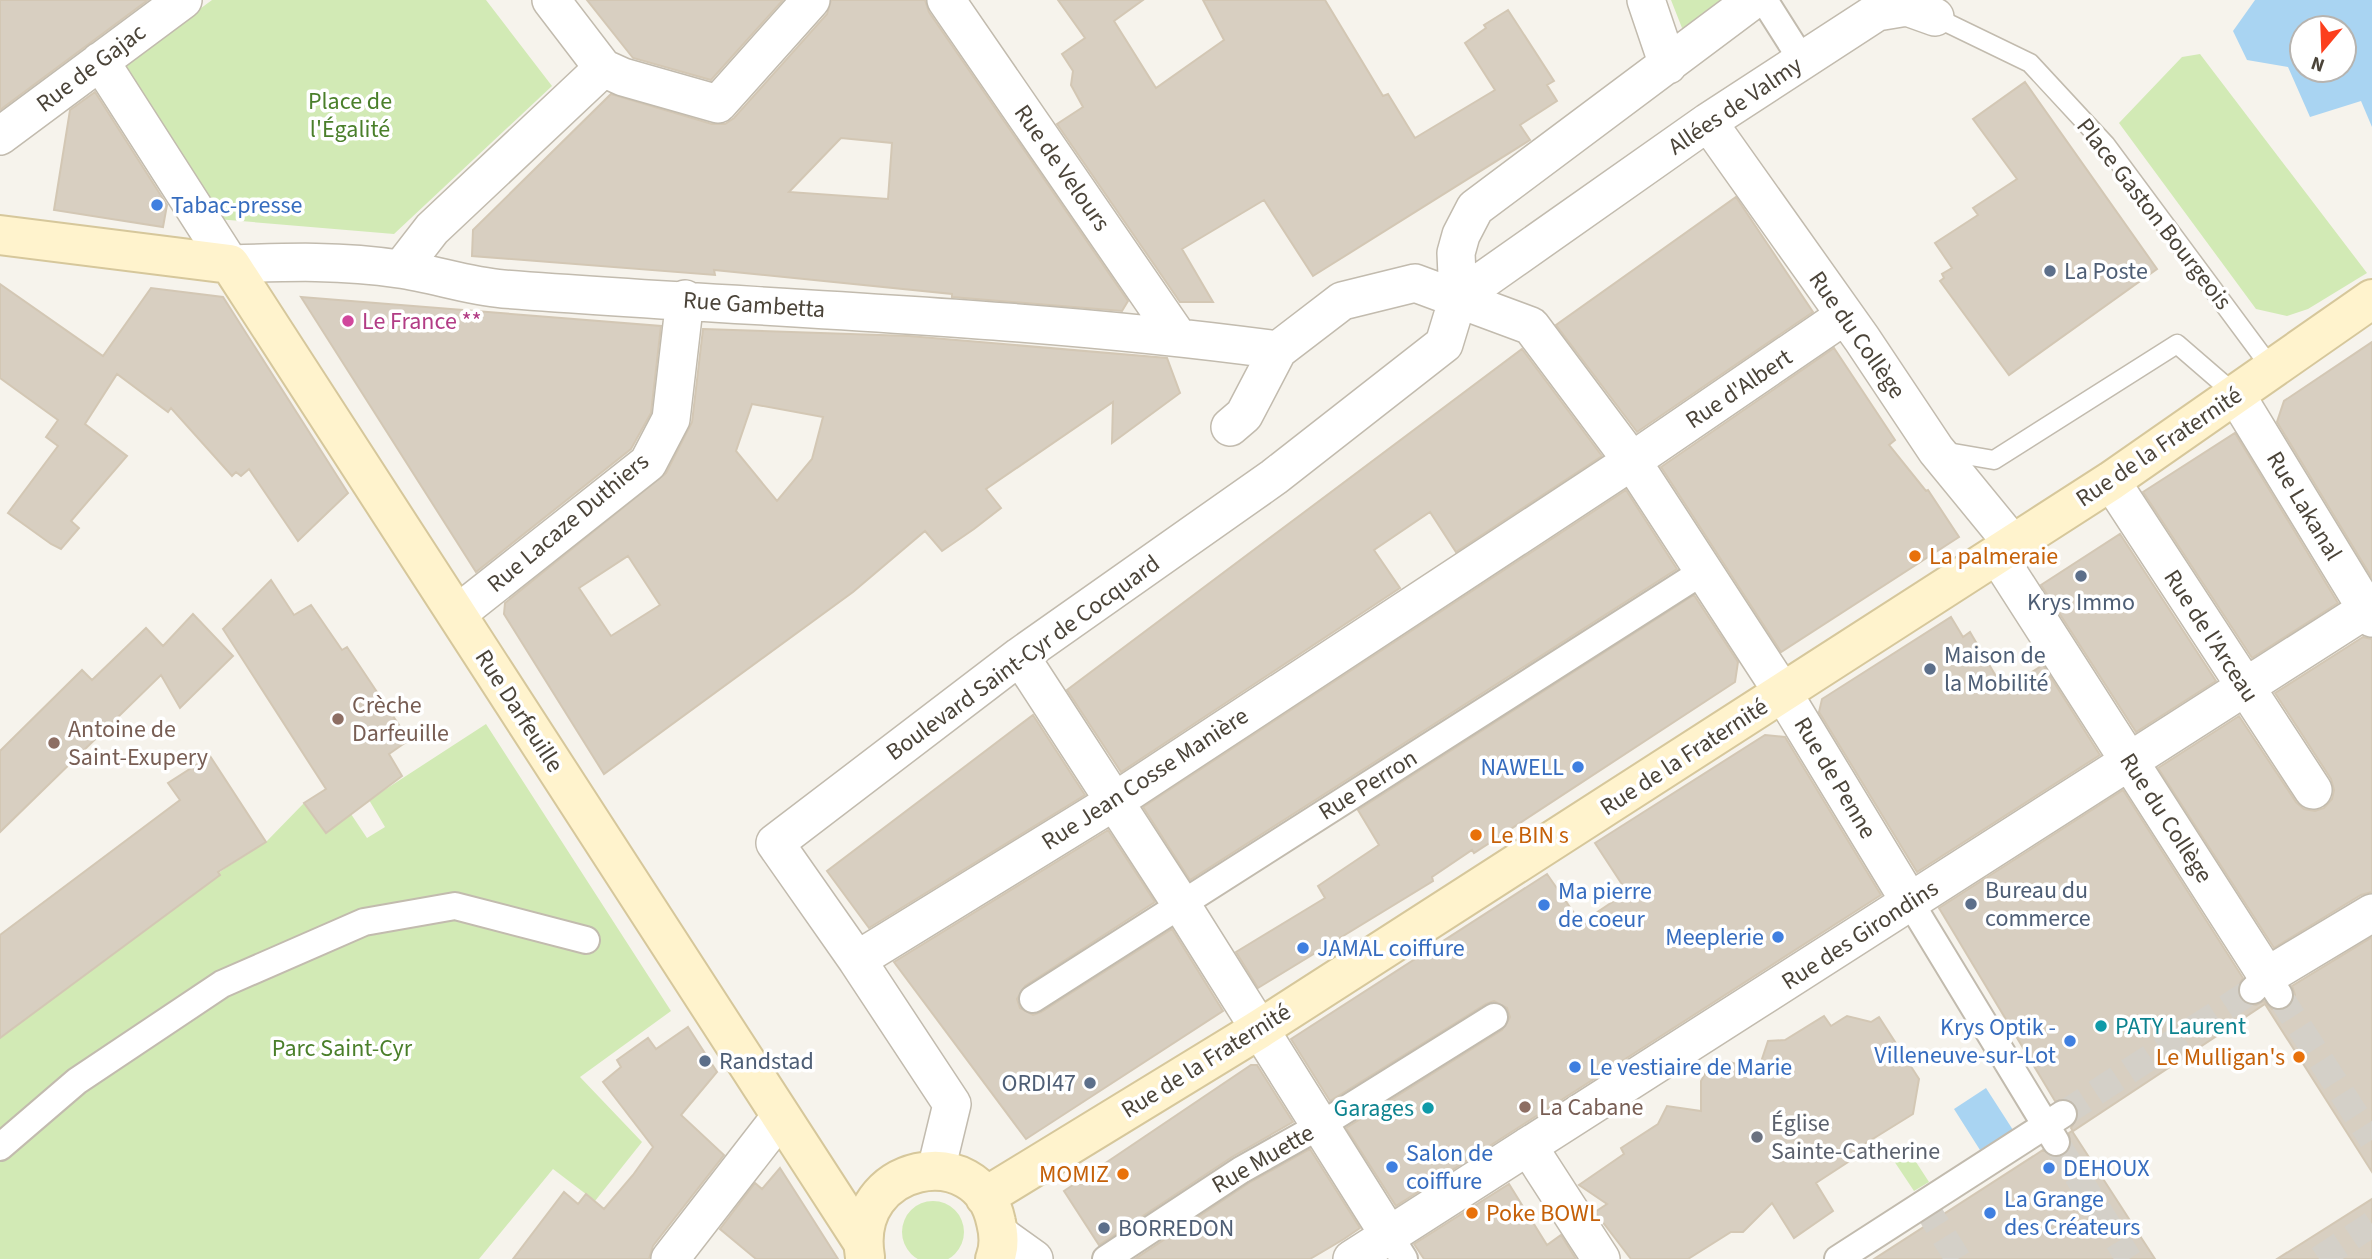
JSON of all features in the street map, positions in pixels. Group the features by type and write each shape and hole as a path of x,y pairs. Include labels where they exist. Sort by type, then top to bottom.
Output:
{"main road":[{"path":"0,235 230,264"},
{"name":"Rue Darfeuille","path":"230,264 781,1116 864,1250"},
{"name":"Rue de la Fraternité","path":"985,1197 1258,1030 2111,481 2372,299"},
{"path":"807,1158 852,1180 886,1187"},
{"path":"864,1250 865,1221 873,1202 886,1187 903,1176 936,1170 971,1184 985,1197 995,1215 997,1247"}],"street":[{"name":"Rue de Gajac","path":"0,136 183,0"},
{"path":"551,0 613,73 718,104 811,0"},
{"name":"Rue de Velours","path":"946,0 1178,337"},
{"path":"1646,0 1668,65"},
{"path":"1230,427 1244,415 1278,350 1342,301 1415,283 1458,298 1456,253 1461,235 1475,208 1668,65 1764,6 1802,60"},
{"name":"Allées de Valmy","path":"1458,298 1708,122 1878,12 1907,7 1936,17"},
{"path":"100,61 230,264"},
{"path":"401,269 432,229 613,73"},
{"name":"Rue du Collège","path":"1708,122 2005,549 2266,987 2372,913"},
{"name":"Rue Gambetta","path":"230,264 324,260 401,269 499,289 685,299 1178,337 1278,350"},
{"name":"Rue de Penne","path":"1458,298 1531,326 1632,461 1783,693 1910,902 2055,1128 1838,1259"},
{"name":"Boulevard Saint-Cyr de Cocquard","path":"857,960 775,843 1020,656 1274,477 1444,344 1458,298"},
{"name":"Rue Lacaze Duthiers","path":"457,614 648,463 671,419 685,299"},
{"name":"Rue d'Albert","path":"1632,461 1844,316"},
{"name":"Rue Lakanal","path":"2236,395 2370,614"},
{"name":"Rue Jean Cosse Manière","path":"857,960 1115,801 1632,461"},
{"name":"Rue de l'Arceau","path":"2111,481 2313,790"},
{"name":"Rue Perron","path":"1033,999 1702,572"},
{"name":"Rue des Girondins","path":"1352,1259 1396,1247 1528,1146 2244,688 2370,614"},
{"path":"1020,656 1181,904 1396,1247"},
{"path":"0,1147 77,1081 222,984 364,922 455,906 586,940"},
{"path":"857,960 952,1104 936,1170"},
{"name":"Rue Muette","path":"1106,1259 1241,1170 1321,1125 1494,1017"},
{"path":"670,1259 781,1116"},
{"path":"1528,1146 1601,1259"},
{"path":"997,1247 1034,1259"}],"lane":[{"name":"Allées de Valmy","path":"1936,17 2031,63"},
{"name":"Place Gaston Bourgeois","path":"2031,63 2106,145 2272,369"},
{"path":"1936,450 1994,460 2177,344 2236,395"}],"green space":[{"name":"Place de l'Égalité","path":"212,0 486,0 552,86 394,234 217,219 117,70"},
{"path":"1671,0 1729,0 1684,33"},
{"path":"2200,54 2367,273 2308,309 2287,316 2256,309 2119,123 2182,57"},
{"name":"Parc Saint-Cyr","path":"486,724 671,1011 580,1077 642,1142 595,1201 553,1169 479,1259 0,1259 0,1038 224,869 266,842 304,803 326,832 351,814 367,838 385,827 369,800"},
{"path":"1905,1145 1929,1182 1914,1191 1890,1155"},
{"path":"933,1201 955,1210 964,1232 955,1254 933,1263 911,1254 902,1232 911,1210"}],"water":[{"path":"2255,0 2372,0 2372,127 2361,101 2310,117 2295,84 2358,84 2358,14 2288,14 2288,67 2247,60 2233,31"},
{"path":"1986,1088 2013,1130 1980,1150 1954,1109"}],"building":[{"path":"0,0 148,0 0,110"},
{"path":"587,0 783,0 711,80 633,58"},
{"path":"831,0 925,0 929,12 1128,301 1122,311 952,297 952,294 714,270 715,275 472,256 473,230 611,94 712,124 725,124 734,118 827,14","holes":["841,138 892,143 888,199 789,192"]},
{"path":"1058,0 1143,0 1114,21 1156,88 1224,40 1203,0 1325,0 1383,96 1388,94 1415,138 1495,90 1465,43 1486,28 1484,25 1508,10 1554,81 1547,85 1557,101 1520,125 1530,140 1313,276 1264,200 1182,249 1213,302 1180,302 1057,124 1083,107 1071,85 1073,71 1062,54 1085,38"},
{"name":"La Poste","path":"2025,82 2157,269 2009,375 1940,281 1944,278 1942,274 1952,268 1935,243 1978,215 1973,208 2017,179 1973,119"},
{"path":"95,92 167,205 163,227 54,210 70,110"},
{"path":"1736,197 1813,312 1637,432 1556,325"},
{"path":"0,284 103,356 151,288 223,297 348,493 298,541 249,469 241,476 236,472 232,476 171,408 168,412 117,374 85,424 127,456 71,521 79,528 61,549 51,544 8,513 58,446 46,437 58,420 0,378"},
{"path":"301,297 661,326 651,413 631,449 476,572"},
{"path":"703,329 909,336 1167,358 1180,393 1112,443 1113,402 986,489 1001,508 974,529 942,551 925,531 853,592 604,774 504,614 505,603 666,473 692,422","holes":["752,404 823,417 812,459 777,501 736,451","628,556 660,605 611,636 579,588"]},
{"path":"2372,342 2372,578 2277,422 2284,401"},
{"path":"1834,348 1895,440 1889,445 1926,491 1928,490 1959,537 1781,652 1661,467"},
{"path":"1522,349 1602,456 1456,552 1430,512 1374,550 1400,588 1121,772 1067,690"},
{"path":"2235,433 2338,603 2252,658 2143,492"},
{"path":"1626,490 1677,569 1190,880 1143,807"},
{"path":"2120,534 2216,681 2136,732 2041,585"},
{"name":"Crèche Darfeuille","path":"271,580 294,615 311,605 342,650 347,647 409,740 389,754 402,776 326,833 304,803 326,789 223,629"},
{"path":"1694,595 1738,662 1735,682 1474,853 1472,850 1432,877 1433,881 1258,988 1236,952 1325,898 1318,886 1379,845 1358,810"},
{"path":"193,614 233,656 180,708 161,675 0,832 0,751 82,670 92,680 146,628 163,646"},
{"path":"1951,617 1963,637 1970,632 2004,690 2043,665 2100,755 1917,872 1819,712 1822,699"},
{"path":"2363,637 2372,639 2372,892 2361,895 2274,948 2158,768 2239,716 2296,802 2304,809 2315,811 2324,808 2332,799 2334,790 2331,779 2275,693"},
{"path":"1033,715 1085,795 869,928 827,871"},
{"path":"1765,735 1785,737 1881,895 1396,1206 1346,1128 1502,1030 1510,1017 1507,1008 1494,1001 1486,1004 1330,1101 1291,1039 1547,874 1581,923 1627,892 1595,843"},
{"path":"210,756 266,842 218,872 220,875 0,1038 0,935 180,800 168,783"},
{"path":"2123,790 2243,978 2238,987 2242,1002 2256,1005 2264,1001 2272,1009 2287,1009 2295,995 2292,986 2372,937 2372,1172 2265,1004 2073,1131 2071,1128 2079,1114 2077,1106 2070,1100 2055,1101 1939,908"},
{"path":"1108,830 1155,902 1025,986 1017,999 1020,1008 1033,1015 1041,1012 1172,929 1223,1011 1026,1139 894,962"},
{"name":"Église Sainte-Catherine","path":"1824,1016 1831,1026 1847,1016 1871,1022 1879,1017 1919,1079 1913,1114 1855,1150 1851,1160 1816,1183 1833,1211 1794,1238 1772,1203 1743,1232 1731,1232 1688,1259 1631,1259 1595,1212 1607,1204 1579,1185 1624,1154 1621,1148 1658,1124 1667,1106 1701,1111 1701,1081 1713,1060 1758,1071 1768,1041 1785,1040"},
{"path":"688,1027 717,1072 681,1115 724,1155 653,1246 649,1259 513,1259 564,1192 578,1204 586,1194 604,1209 633,1175 653,1147 603,1082 621,1067 617,1060 648,1038 656,1049"},
{"path":"1251,1065 1257,1065 1293,1122 1232,1157 1099,1245 1064,1191"},
{"path":"2072,1131 2155,1259 1874,1259 2043,1150 2056,1158 2065,1155 2070,1149 2069,1133"},
{"path":"1310,1149 1360,1228 1344,1239 1310,1259 1135,1259 1249,1183"},
{"path":"780,1168 838,1259 756,1259 720,1229 755,1183 762,1189"},
{"path":"1509,1184 1547,1245 1561,1235 1576,1259 1424,1259 1414,1244"},
{"path":"2372,1199 2372,1259 2277,1259"}],"tunnel":[{"path":"2063,1114 2253,990"},
{"path":"2279,995 2372,1140"},
{"path":"2056,1142 2129,1259"},
{"path":"1924,1204 1958,1259"},
{"path":"2319,1259 2372,1224"}],"place":[{"name":"Tabac-presse","path":"157,205"},
{"name":"La Poste","path":"2050,271"},
{"name":"Le France **","path":"348,321"},
{"name":"La palmeraie","path":"1915,556"},
{"name":"Krys Immo","path":"2081,576"},
{"name":"Maison de la Mobilité","path":"1930,669"},
{"name":"Crèche Darfeuille","path":"338,719"},
{"name":"Antoine de Saint-Exupery","path":"54,743"},
{"name":"NAWELL","path":"1578,767"},
{"name":"Le BIN s","path":"1476,835"},
{"name":"Bureau du commerce","path":"1971,904"},
{"name":"Ma pierre de coeur","path":"1544,905"},
{"name":"Meeplerie","path":"1778,937"},
{"name":"JAMAL coiffure","path":"1303,948"},
{"name":"PATY Laurent","path":"2101,1026"},
{"name":"Krys Optik - Villeneuve-sur-Lot","path":"2070,1041"},
{"name":"Le Mulligan's","path":"2299,1057"},
{"name":"Randstad","path":"705,1061"},
{"name":"Le vestiaire de Marie","path":"1575,1067"},
{"name":"ORDI47","path":"1090,1083"},
{"name":"La Cabane","path":"1525,1107"},
{"name":"Garages","path":"1428,1108"},
{"name":"Église Sainte-Catherine","path":"1757,1137"},
{"name":"Salon de coiffure","path":"1392,1167"},
{"name":"DEHOUX","path":"2049,1168"},
{"name":"MOMIZ","path":"1123,1174"},
{"name":"Poke BOWL","path":"1472,1213"},
{"name":"La Grange des Créateurs","path":"1990,1213"},
{"name":"BORREDON","path":"1104,1228"}]}
